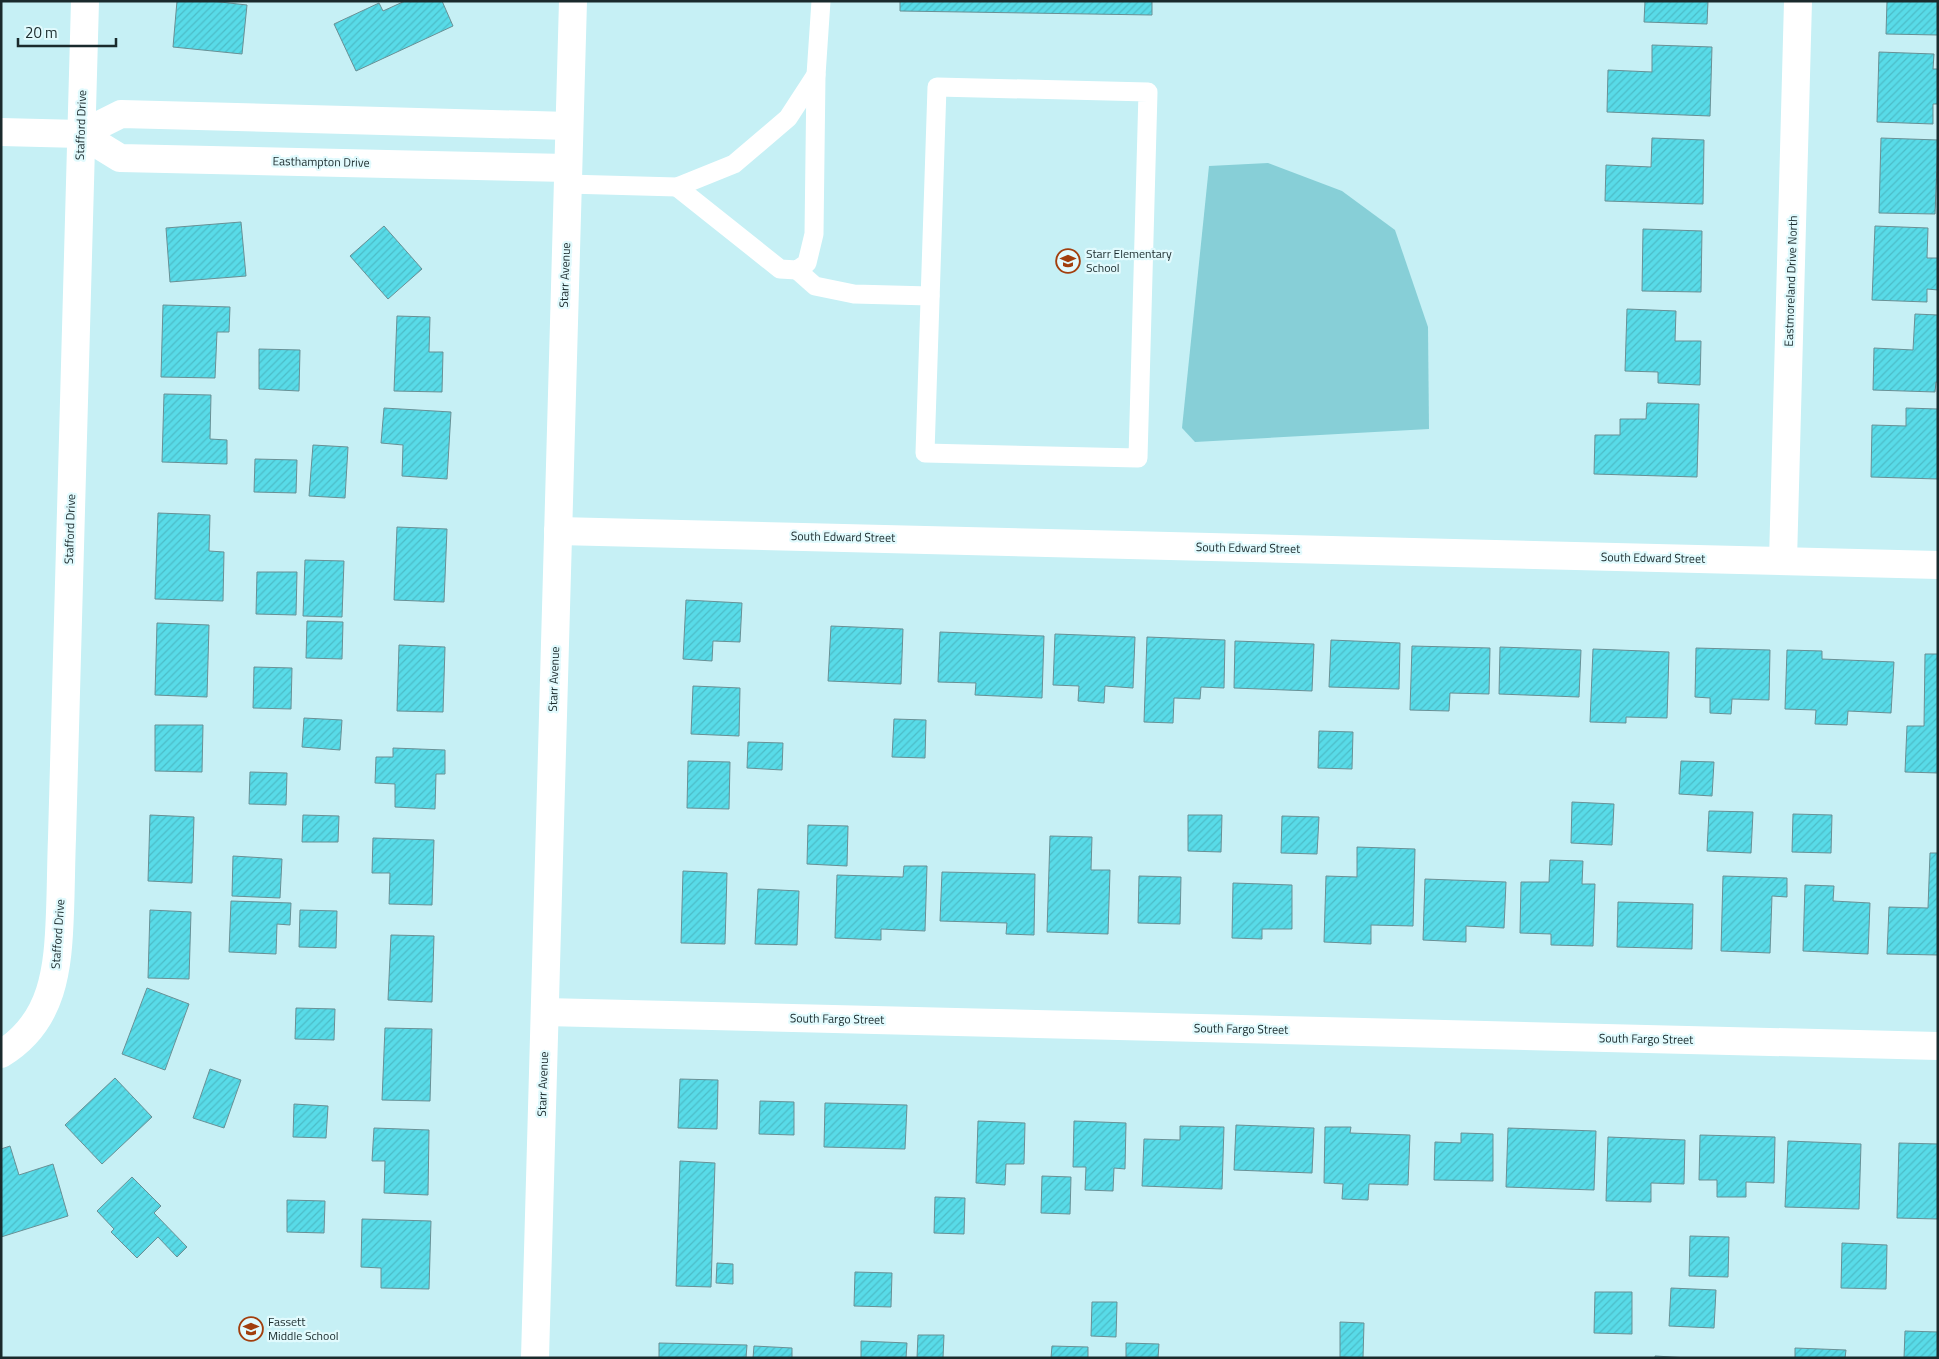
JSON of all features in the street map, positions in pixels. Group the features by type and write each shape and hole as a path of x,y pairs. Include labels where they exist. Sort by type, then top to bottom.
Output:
{"street":[{"name":"Stafford Drive","path":"8,1050 31,1029 43,1011 52,987 57,964 85,1"},
{"name":"Starr Avenue","path":"535,1358 573,1"},
{"name":"Eastmoreland Drive North","path":"1783,561 1798,1"},
{"path":"1,132 81,134 121,114 569,126"},
{"name":"Easthampton Drive","path":"81,134 120,158 567,176"},
{"name":"South Edward Street","path":"558,531 1938,565"},
{"name":"South Fargo Street","path":"545,1012 1938,1046"}],"lane":[{"path":"797,270 807,263 814,234 816,75 821,1"},
{"path":"567,176 677,187 734,164 788,118 816,75"},
{"path":"938,87 1148,92 1138,458 925,453 930,296 938,87"},
{"path":"677,187 780,269 797,270 815,286 854,294 930,296"}],"shaded area":[{"path":"1268,163 1342,191 1395,230 1428,327 1429,429 1195,442 1182,428 1209,166"}],"building":[{"path":"177,1 211,1 247,5 242,54 173,47"},
{"path":"405,1 442,1 453,26 356,71 334,24 379,3 383,11"},
{"path":"900,1 1152,1 1152,15 900,11"},
{"path":"1645,1 1708,1 1707,24 1644,22"},
{"path":"1887,1 1938,1 1938,35 1886,34"},
{"path":"1652,45 1712,47 1710,116 1607,112 1608,70 1652,72"},
{"path":"1879,52 1934,54 1933,69 1938,69 1938,104 1933,104 1933,124 1877,122"},
{"path":"1652,138 1704,140 1703,204 1605,201 1606,165 1651,167"},
{"path":"1881,138 1938,140 1935,214 1879,213"},
{"path":"241,222 246,276 170,282 166,228"},
{"path":"384,226 422,269 388,299 350,256"},
{"path":"1875,226 1928,228 1927,258 1938,258 1938,290 1927,289 1927,302 1872,300"},
{"path":"1643,229 1702,231 1701,292 1642,291"},
{"path":"163,305 230,307 229,332 217,332 215,378 161,377"},
{"path":"1627,309 1676,311 1675,341 1701,341 1700,385 1658,383 1658,372 1625,371"},
{"path":"1915,314 1938,315 1938,382 1936,382 1935,392 1873,390 1874,348 1913,350"},
{"path":"397,316 430,317 429,352 443,352 442,392 394,391"},
{"path":"259,349 300,350 299,391 259,389"},
{"path":"164,394 211,395 210,439 227,440 227,464 162,462"},
{"path":"1647,403 1699,404 1697,477 1594,474 1595,435 1620,435 1620,419 1646,419"},
{"path":"384,408 451,412 447,479 402,476 403,445 381,443"},
{"path":"1906,408 1938,409 1938,479 1871,477 1872,425 1906,426"},
{"path":"313,445 348,447 345,498 309,496"},
{"path":"255,459 297,460 296,493 254,492"},
{"path":"158,513 210,515 209,551 224,552 223,601 155,599"},
{"path":"397,527 447,529 444,602 394,600"},
{"path":"305,560 344,561 342,617 303,616"},
{"path":"257,572 297,572 296,615 256,614"},
{"path":"686,600 742,603 740,642 713,641 712,661 683,659"},
{"path":"307,621 343,622 342,659 306,658"},
{"path":"157,623 209,625 207,697 155,695"},
{"path":"831,626 903,629 901,684 828,681"},
{"path":"940,632 1044,636 1042,698 975,695 976,683 938,682"},
{"path":"1055,634 1135,637 1133,688 1105,686 1104,703 1078,701 1079,686 1053,685"},
{"path":"1147,637 1225,640 1224,688 1201,687 1200,699 1174,698 1173,723 1144,722"},
{"path":"1331,640 1400,643 1399,689 1329,687"},
{"path":"1235,641 1314,644 1312,691 1234,688"},
{"path":"399,645 445,647 443,712 397,711"},
{"path":"1412,646 1490,648 1489,694 1450,693 1449,711 1410,710"},
{"path":"1500,647 1581,650 1579,697 1499,694"},
{"path":"1696,648 1770,650 1769,700 1732,699 1731,714 1710,713 1710,698 1695,697"},
{"path":"1593,649 1669,652 1667,718 1626,717 1626,723 1590,722"},
{"path":"1787,650 1822,651 1822,659 1894,662 1891,713 1848,711 1847,725 1815,724 1816,710 1785,709"},
{"path":"1925,654 1938,654 1938,773 1905,772 1907,726 1924,726"},
{"path":"254,667 292,668 291,709 253,708"},
{"path":"693,686 740,688 739,736 691,734"},
{"path":"304,718 342,720 340,750 302,747"},
{"path":"894,719 926,720 925,758 892,757"},
{"path":"155,725 203,725 202,772 155,771"},
{"path":"1319,731 1353,732 1352,769 1318,768"},
{"path":"748,742 783,743 782,770 747,768"},
{"path":"393,748 445,750 445,774 436,774 435,809 395,807 395,784 375,783 376,757 393,757"},
{"path":"688,761 730,762 729,809 687,808"},
{"path":"1681,761 1714,762 1712,796 1679,794"},
{"path":"250,772 287,773 286,805 249,804"},
{"path":"1572,802 1614,804 1612,845 1571,843"},
{"path":"1709,811 1753,812 1751,853 1707,851"},
{"path":"1793,814 1832,815 1831,853 1792,852"},
{"path":"150,815 194,817 192,883 148,881"},
{"path":"303,815 339,816 338,842 302,842"},
{"path":"1188,815 1222,815 1221,852 1188,851"},
{"path":"1282,816 1319,817 1317,854 1281,853"},
{"path":"808,825 848,826 847,866 807,864"},
{"path":"1050,836 1092,837 1091,870 1110,870 1108,934 1047,932"},
{"path":"373,838 434,840 432,905 389,904 390,873 372,873"},
{"path":"1357,847 1415,849 1413,926 1371,925 1371,944 1324,942 1326,876 1357,877"},
{"path":"1930,853 1938,853 1938,955 1887,954 1889,907 1928,908"},
{"path":"233,856 282,859 280,898 232,896"},
{"path":"1550,860 1583,861 1582,884 1595,884 1593,946 1551,945 1551,934 1520,933 1521,882 1549,882"},
{"path":"904,866 927,866 925,931 881,929 881,940 835,938 837,875 903,877"},
{"path":"683,871 727,873 725,944 681,943"},
{"path":"942,872 1035,874 1034,935 1006,934 1007,923 940,921"},
{"path":"1139,876 1181,877 1180,924 1138,923"},
{"path":"1723,876 1787,878 1787,897 1772,896 1770,953 1721,951"},
{"path":"1425,879 1506,882 1504,928 1466,926 1466,942 1423,940"},
{"path":"1233,883 1292,885 1292,929 1262,929 1262,939 1232,938"},
{"path":"1805,885 1834,886 1833,901 1870,903 1868,954 1803,951"},
{"path":"758,889 799,891 797,945 755,944"},
{"path":"231,901 291,903 290,925 277,924 276,954 229,952"},
{"path":"1618,902 1693,904 1692,949 1617,947"},
{"path":"150,910 191,912 189,979 148,978"},
{"path":"300,910 337,911 336,948 299,947"},
{"path":"391,935 434,936 432,1002 388,1000"},
{"path":"147,988 189,1004 165,1070 122,1054"},
{"path":"296,1008 335,1009 334,1040 295,1039"},
{"path":"385,1028 432,1029 430,1101 382,1100"},
{"path":"210,1069 241,1080 224,1128 193,1118"},
{"path":"115,1078 152,1117 102,1164 65,1125"},
{"path":"680,1079 718,1080 717,1129 678,1128"},
{"path":"760,1101 794,1102 794,1135 759,1134"},
{"path":"825,1103 907,1105 905,1149 824,1147"},
{"path":"294,1104 328,1106 326,1138 293,1137"},
{"path":"978,1121 1025,1123 1024,1164 1006,1164 1005,1185 976,1183"},
{"path":"1074,1121 1126,1123 1125,1169 1114,1168 1113,1191 1085,1190 1086,1167 1073,1167"},
{"path":"1236,1125 1314,1128 1312,1173 1234,1170"},
{"path":"1180,1126 1224,1127 1222,1189 1142,1186 1144,1139 1180,1140"},
{"path":"1325,1127 1351,1127 1350,1133 1410,1135 1408,1185 1369,1184 1368,1200 1342,1199 1343,1184 1324,1183"},
{"path":"374,1128 429,1130 428,1195 384,1193 385,1161 372,1161"},
{"path":"1508,1128 1596,1131 1594,1190 1506,1187"},
{"path":"1461,1133 1493,1134 1493,1181 1434,1180 1435,1142 1461,1143"},
{"path":"1700,1135 1775,1137 1774,1183 1746,1182 1746,1197 1717,1197 1717,1180 1699,1180"},
{"path":"1608,1137 1685,1140 1684,1184 1651,1183 1651,1202 1606,1201"},
{"path":"1788,1141 1861,1144 1859,1209 1785,1207"},
{"path":"1899,1143 1938,1144 1938,1219 1897,1218"},
{"path":"10,1146 19,1175 53,1164 68,1216 1,1237 1,1149"},
{"path":"680,1161 715,1163 711,1287 676,1286"},
{"path":"1042,1176 1071,1177 1070,1214 1041,1213"},
{"path":"132,1177 161,1206 154,1213 187,1247 177,1257 158,1237 137,1258 111,1232 114,1229 97,1211"},
{"path":"935,1197 965,1198 964,1234 934,1233"},
{"path":"287,1200 325,1201 324,1233 287,1232"},
{"path":"362,1219 431,1221 429,1289 381,1288 381,1268 361,1267"},
{"path":"1690,1236 1729,1237 1728,1277 1689,1276"},
{"path":"1842,1243 1887,1245 1886,1289 1841,1288"},
{"path":"717,1263 733,1264 733,1284 716,1283"},
{"path":"855,1272 892,1273 891,1307 854,1306"},
{"path":"1671,1288 1716,1290 1714,1328 1669,1326"},
{"path":"1595,1292 1632,1292 1632,1334 1594,1333"},
{"path":"1092,1302 1117,1302 1116,1337 1091,1336"},
{"path":"1340,1322 1364,1323 1363,1358 1340,1357"},
{"path":"1905,1331 1938,1332 1938,1358 1904,1358"},
{"path":"918,1335 944,1335 943,1358 917,1358"},
{"path":"861,1341 907,1343 906,1358 861,1358"},
{"path":"659,1343 747,1345 746,1358 659,1358"},
{"path":"1126,1343 1159,1344 1158,1358 1126,1358"},
{"path":"754,1346 792,1348 792,1358 753,1358"},
{"path":"1052,1346 1088,1347 1088,1358 1051,1358"},
{"path":"1795,1348 1846,1350 1845,1358 1795,1358"},
{"path":"1655,1356 1689,1358 1655,1358"}],"place":[{"name":"Starr Elementary School","path":"1068,261"},
{"name":"Fassett Middle School","path":"251,1329"}]}
